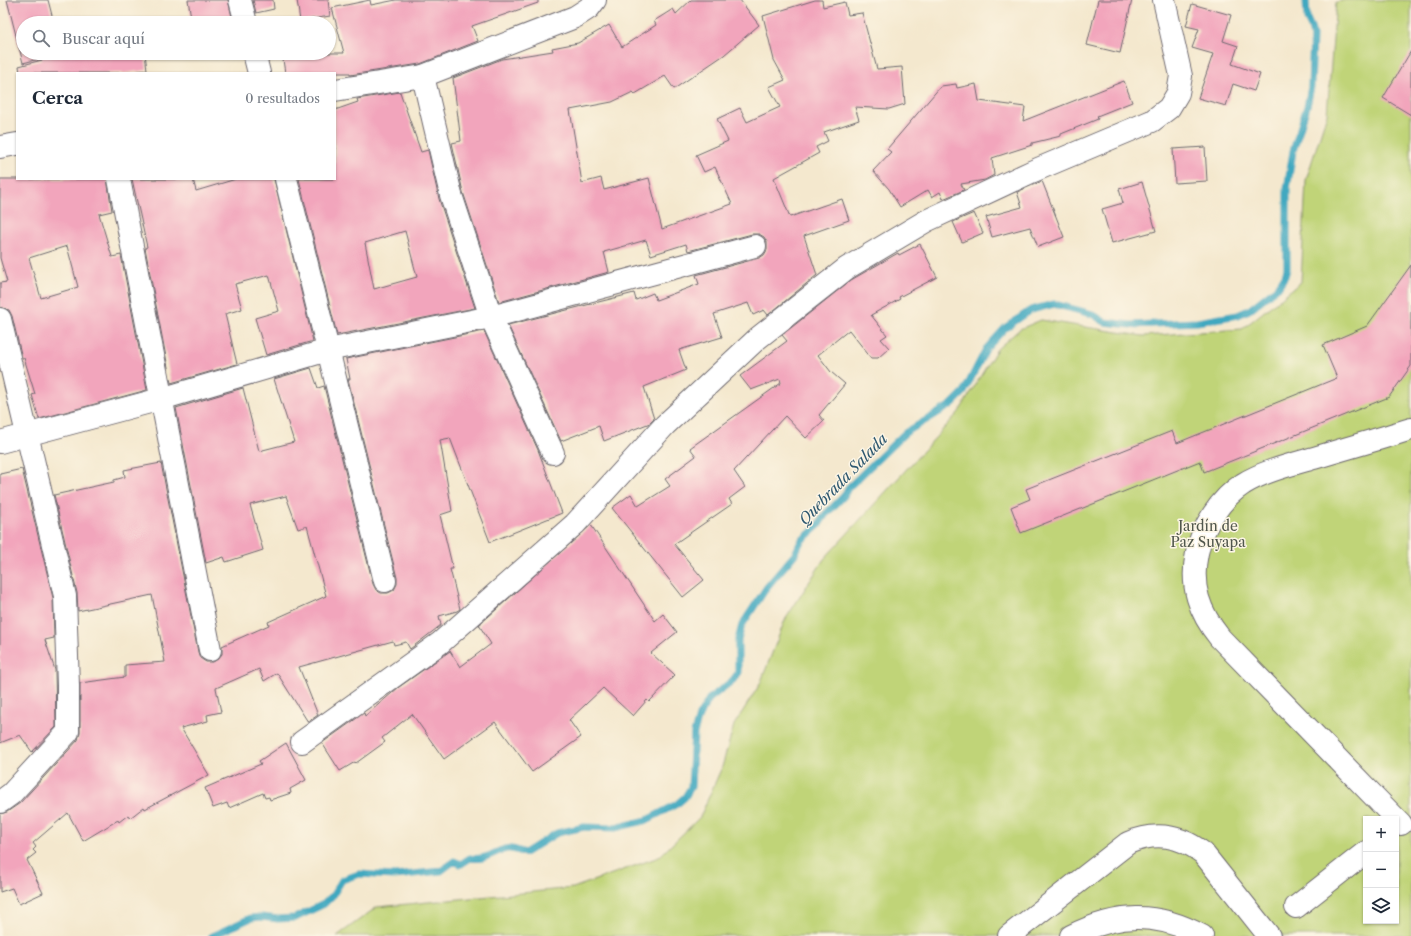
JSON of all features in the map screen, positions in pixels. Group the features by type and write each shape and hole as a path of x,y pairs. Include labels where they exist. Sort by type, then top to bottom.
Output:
{"street":[{"path":"240,0 244,16"},
{"path":"336,90 423,76 575,17 589,8 595,0"},
{"path":"302,742 440,643 575,524 665,425 758,338 847,268 926,221 1031,172 1152,121 1169,108 1178,93 1181,76 1164,0"},
{"path":"256,60 259,72"},
{"path":"423,76 451,195 491,317 553,453"},
{"path":"0,147 16,144"},
{"path":"119,180 210,650"},
{"path":"286,180 385,581"},
{"path":"0,442 161,399 328,350 491,317 755,246"},
{"path":"0,319 65,596 68,686 68,732 11,794 0,802"},
{"path":"1403,824 1220,638 1207,621 1197,596 1194,568 1198,543 1210,519 1223,502 1242,484 1264,474 1290,465 1411,429"},
{"path":"1009,936 1128,842 1141,837 1167,835 1192,845 1202,853 1269,936"},
{"path":"1296,907 1363,854"},
{"path":"1071,936 1098,923 1126,918 1155,918 1184,926 1202,936"}],"green space":[{"name":"Jardín de Paz Suyapa","path":"1346,0 1411,0 1411,936 337,936 377,907 573,888 659,857 700,817 722,767 734,725 760,684 785,620 824,559 959,412 997,349 1020,329 1041,320 1143,336 1242,329 1301,282 1306,180 1327,114 1336,2"}],"building":[{"path":"7,0 48,0 52,16 16,16 16,35"},
{"path":"188,0 228,0 232,16 191,16"},
{"path":"253,0 273,0 274,9 256,13"},
{"path":"297,0 328,0 330,16 299,16"},
{"path":"370,0 371,5 396,0 538,0 538,3 472,26 478,41 420,64 350,75 350,73 336,72 285,72 283,60 336,60 336,53 344,53 336,23 336,16 334,16 332,8"},
{"path":"691,0 740,0 759,25 724,55 674,89 665,76 635,94 633,92 612,102 570,110 582,183 601,178 604,190 649,178 662,229 732,204 715,167 704,172 696,155 728,141 717,119 740,108 747,122 780,107 769,87 785,80 774,60 763,16 815,0 822,0 823,7 845,2 848,15 862,13 877,69 902,67 905,104 889,109 855,107 859,120 824,132 828,141 816,147 819,153 774,178 790,217 842,199 849,220 804,236 817,275 768,315 764,310 753,315 748,303 714,314 722,337 679,350 686,370 644,387 654,419 650,423 604,441 599,426 561,441 508,325 634,293 636,300 653,293 656,300 699,284 696,275 759,258 764,255 767,250 767,242 764,237 759,234 752,234 688,251 686,244 651,255 646,240 604,252 609,272 499,302 463,192 452,143 461,141 453,78 502,59 553,51 552,48 578,43 609,25 622,47 656,25 654,21 673,9 676,14"},
{"path":"1098,0 1132,0 1120,53 1087,45"},
{"path":"1192,4 1231,15 1223,41 1238,46 1232,64 1260,74 1254,91 1233,84 1226,106 1198,98 1213,54 1192,48 1199,29 1186,26"},
{"path":"1411,51 1411,115 1383,98"},
{"path":"22,60 34,60 23,63"},
{"path":"42,60 146,60 147,70 132,72 20,72 19,66"},
{"path":"1124,81 1132,102 1097,116 1098,119 1061,134 1061,136 1032,143 1032,145 992,158 994,175 985,180 961,184 964,190 943,199 940,192 932,197 928,190 900,207 889,189 873,171 891,152 887,149 941,86 956,84 957,88 976,84 979,101 1025,107 1023,121"},
{"path":"400,92 421,152 428,150 439,199 475,308 337,335 299,180 336,180 336,110 358,102 357,99","holes":["405,231 417,277 374,289 365,243"]},
{"path":"1205,147 1207,181 1175,183 1173,149"},
{"path":"0,179 107,180 112,211 99,214 112,257 121,255 147,390 39,419 32,395 35,394 24,358 22,358 12,316 9,310 0,307 0,283 7,282 0,258","holes":["67,246 78,287 41,298 29,258"]},
{"path":"132,180 193,180 196,191 233,180 274,180 313,341 266,355 255,318 279,311 269,275 235,284 242,309 225,314 237,364 171,383 145,248 147,247"},
{"path":"1042,181 1064,237 1038,247 1030,227 992,237 986,217 1022,207 1017,192"},
{"path":"1142,182 1156,231 1112,243 1102,209 1123,203 1119,189"},
{"path":"974,213 983,233 962,242 953,222"},
{"path":"920,244 937,277 899,297 900,299 871,315 887,335 881,339 889,348 878,358 871,358 849,330 818,355 831,372 845,384 819,415 824,421 806,438 785,416 734,471 745,487 729,499 732,504 674,544 704,580 683,597 612,508 631,494 638,506 670,486 665,479 696,456 690,448 781,383 780,379 751,390 740,376 787,341 782,335 851,280 898,253 899,255"},
{"path":"1411,265 1411,366 1389,397 1204,472 1200,461 1021,533 1011,507 1030,499 1026,489 1172,431 1177,443 1337,378 1323,345 1367,326"},
{"path":"484,331 538,450 562,513 490,542 450,438 440,440 452,511 440,515 453,569 450,569 460,609 439,616 441,625 410,649 406,642 394,645 393,641 299,667 318,715 308,722 277,673 264,681 259,669 216,688 221,712 207,715 208,721 181,728 209,775 145,809 144,807 130,818 128,815 119,822 118,820 83,841 68,813 33,843 36,847 33,850 36,853 27,860 43,893 19,904 12,888 0,892 0,814 7,812 20,803 78,740 80,732 80,683 125,677 125,665 165,662 152,595 78,611 77,593 54,495 114,482 114,480 125,477 124,470 161,463 198,652 200,658 206,662 213,662 222,654 222,646 269,625 268,622 326,596 307,526 298,529 286,496 250,505 263,550 226,562 224,557 206,563 176,408 243,388 259,451 294,442 274,379 311,368 318,388 324,386 373,584 376,590 381,593 388,593 394,590 397,584 397,578 348,379 350,379 346,359"},
{"path":"22,469 53,598 54,638 45,640 55,670 56,727 32,752 20,735 0,743 0,474"},
{"path":"591,525 655,621 663,614 677,632 651,653 675,675 649,702 647,700 633,716 603,688 569,720 581,737 532,772 495,722 444,759 412,714 382,738 385,742 356,763 355,762 340,771 322,743 364,713 365,716 399,687 450,651 460,667 491,644 479,625"},
{"path":"286,743 306,780 290,789 291,793 270,800 269,797 265,798 263,793 229,808 227,803 213,808 205,788 261,764 259,761"}],"waterway":[{"name":"Quebrada Salada","path":"212,936 251,918 295,918 324,904 333,895 342,880 359,874 395,876 441,871 454,861 461,864 470,858 475,859 485,857 501,850 513,849 525,853 557,833 584,827 615,828 647,820 677,804 685,797 691,787 694,733 699,716 709,699 733,680 738,673 738,640 742,625 767,587 795,554 801,541 818,526 825,515 844,496 848,488 905,433 951,405 964,392 986,349 1005,328 1031,310 1054,304 1092,314 1105,322 1131,325 1197,322 1238,315 1249,310 1278,287 1285,276 1287,269 1287,189 1293,151 1307,106 1311,87 1313,36 1307,19 1306,0"}]}
